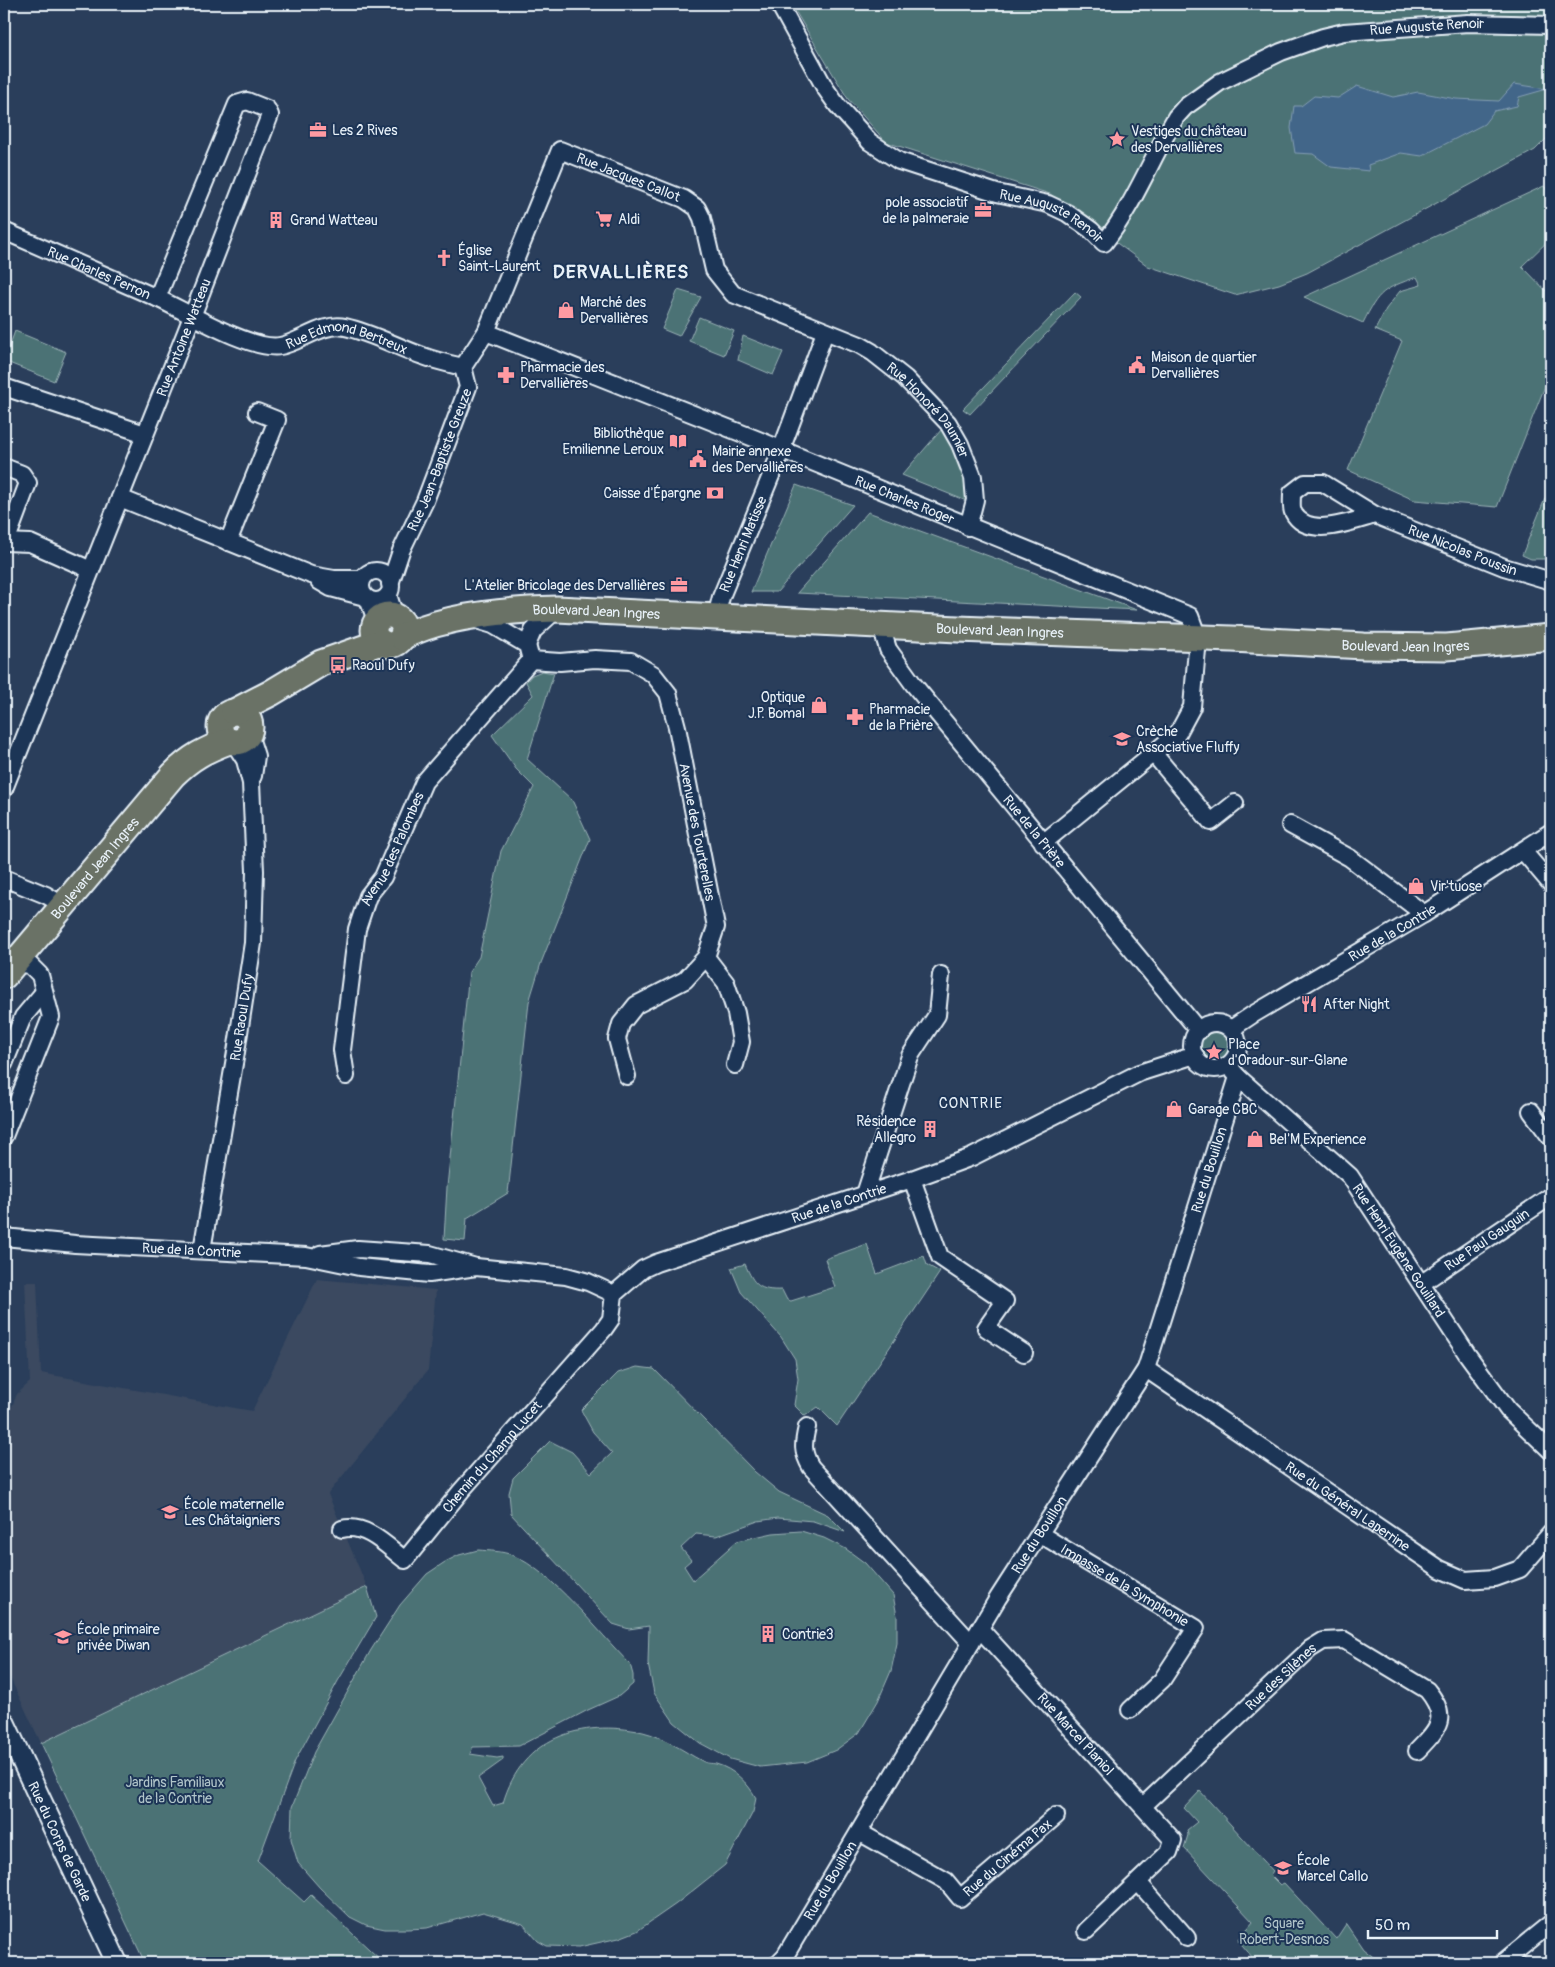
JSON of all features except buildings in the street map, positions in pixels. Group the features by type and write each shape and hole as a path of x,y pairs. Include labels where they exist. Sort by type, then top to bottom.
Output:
{"main road":[{"name":"Boulevard Jean Ingres","path":"9,969 173,775 188,760 195,746 208,733 236,730 271,693 321,663 337,656 389,618 416,631 460,619 510,612 557,610 881,626 1364,646 1447,647 1551,637"}],"street":[{"name":"Rue Auguste Renoir","path":"779,4 825,88 837,106 870,142 899,161 997,193 1035,200 1053,206 1067,213 1091,230 1104,243 1137,193 1176,117 1201,94 1242,70 1323,36 1344,32 1468,23 1551,25"},
{"name":"Rue Antoine Watteau","path":"4,789 270,115 267,109 247,101 237,104 158,298"},
{"name":"Rue Jacques Callot","path":"486,332 560,150 684,199 698,208 714,270 733,294 826,332"},
{"name":"Rue Charles Perron","path":"4,231 158,298 192,315"},
{"name":"Rue Edmond Bertreux","path":"192,315 206,324 270,346 291,343 323,329 343,326 424,356 463,367"},
{"path":"463,367 486,332"},
{"name":"Rue Charles Roger","path":"486,332 756,439 781,451 1190,616 1198,638"},
{"name":"Rue Henri Matisse","path":"716,617 720,597 781,451 826,332"},
{"name":"Rue Honoré Daumier","path":"826,332 860,345 882,358 924,395 948,422 960,444 973,477 975,500 968,527"},
{"name":"Rue Jean-Baptiste Greuze","path":"389,618 401,550 425,501 468,388 463,367"},
{"path":"4,387 145,434"},
{"path":"228,542 278,420 257,412"},
{"path":"4,467 22,474 28,483 5,542 30,542 91,570"},
{"name":"Rue Nicolas Poussin","path":"1375,515 1320,528 1304,524 1293,512 1292,493 1305,483 1323,483 1375,515 1504,567 1551,581"},
{"path":"120,498 311,576 331,588 366,598"},
{"name":"Rue Jean-Baptiste Greuze","path":"379,572 401,550"},
{"path":"311,576 334,579 362,579 369,573 379,572 387,576 389,618"},
{"path":"362,579 361,590 366,598 389,618"},
{"name":"Avenue des Palombes","path":"346,1076 342,1050 343,1041 358,929 368,896 382,877 424,782 529,652 532,631 557,610"},
{"path":"460,619 493,624 529,652"},
{"name":"Rue de la Prière","path":"881,626 888,649 897,662 1198,1031"},
{"path":"1043,843 1178,732 1192,706 1198,638"},
{"name":"Avenue des Tourterelles","path":"529,652 560,662 595,659 631,661 653,674 668,693 677,727 716,927 706,957 685,980 636,1005 621,1024 617,1038 627,1076"},
{"name":"Rue Raoul Dufy","path":"202,1250 253,943 255,871 251,783 236,730"},
{"path":"1153,752 1211,822 1235,803"},
{"path":"1290,825 1350,858 1424,914"},
{"name":"Rue de la Contrie","path":"1231,1029 1424,914 1551,832"},
{"path":"1523,851 1551,884"},
{"path":"4,878 46,895 64,906"},
{"path":"706,957 726,983 736,1013 741,1042 735,1065"},
{"path":"4,1136 51,1017 40,975 30,965 9,969"},
{"path":"865,1194 910,1056 937,1015 941,975"},
{"path":"4,1064 23,1017 44,992"},
{"path":"1212,1023 1222,1024 1231,1029 1236,1038 1238,1048 1234,1059 1233,1071 1209,1068 1200,1063 1195,1056 1193,1043 1198,1031 1212,1023"},
{"name":"Rue de la Contrie","path":"4,1237 75,1244 306,1256 359,1267 429,1274 476,1266 566,1276 588,1282 614,1294 644,1269 656,1263 912,1179 972,1157 1139,1073 1195,1056"},
{"name":"Rue Henri Eugène Gouillard","path":"1233,1071 1350,1176 1467,1354 1508,1410 1551,1451"},
{"name":"Rue du Bouillon","path":"778,1963 786,1956 976,1636 1146,1370 1233,1071"},
{"path":"1531,1111 1551,1138"},
{"path":"912,1179 940,1257 1005,1301 986,1328 1024,1353"},
{"name":"Rue Paul Gauguin","path":"1422,1283 1551,1196"},
{"name":"Rue de la Contrie","path":"4,1249 75,1244"},
{"name":"Chemin du Champ Lucet","path":"342,1529 357,1528 377,1538 405,1560 461,1491 604,1329 611,1319 614,1294"},
{"name":"Rue du Général Laperrine","path":"1146,1370 1440,1569 1465,1580 1495,1578 1520,1569 1551,1533"},
{"name":"Rue Marcel Planiol","path":"807,1427 804,1440 804,1456 810,1468 1143,1806 1173,1840 1169,1852 1138,1882"},
{"name":"Impasse de la Symphonie","path":"1040,1534 1196,1628 1162,1680 1130,1710"},
{"name":"Rue des Silènes","path":"1143,1806 1310,1649 1323,1641 1344,1640 1427,1690 1436,1701 1441,1715 1439,1727 1417,1751"},
{"name":"Rue du Corps de Garde","path":"4,1722 117,1963"},
{"name":"Rue du Cinéma Pax","path":"859,1832 946,1881 960,1898 1056,1816"},
{"path":"1086,1931 1138,1882 1187,1938"},
{"path":"1502,1963 1551,1923"}],"shaded area":[{"path":"1514,84 1547,89 1519,97 1517,106 1494,111 1484,124 1422,156 1401,153 1368,165 1369,171 1331,167 1313,154 1295,153 1291,128 1294,106 1301,106 1314,96 1338,98 1357,86 1393,97 1418,92 1456,99 1499,101"},
{"name":"École maternelle Les Châtaigniers","path":"317,1279 436,1290 428,1370 328,1494 367,1587 41,1743 4,1665 4,1425 17,1394 30,1382 25,1282 37,1282 41,1373 252,1411"}],"green space":[{"path":"791,4 1551,4 1551,134 1535,150 1307,273 1279,284 1235,295 1148,266 1050,194 886,142 848,99"},
{"path":"1544,186 1551,195 1551,238 1522,266 1551,296 1551,371 1497,507 1414,500 1348,470 1402,341 1375,330 1386,309 1400,291 1421,285 1417,277 1389,288 1373,304 1363,323 1304,297"},
{"path":"678,290 701,297 679,336 662,329"},
{"path":"1075,292 1081,297 970,414 963,409"},
{"path":"699,317 734,331 724,355 689,341"},
{"path":"15,331 66,352 54,381 4,361"},
{"path":"743,336 783,352 773,375 738,360"},
{"path":"942,429 963,467 969,502 902,475"},
{"path":"1551,484 1551,559 1531,559 1522,555"},
{"path":"796,485 853,505 777,592 751,592"},
{"path":"868,512 1137,610 797,593"},
{"path":"542,671 554,673 527,759 572,800 590,839 541,963 529,1002 508,1193 467,1218 465,1241 444,1239 447,1187 469,972 479,957 501,851 534,787 516,769 492,735 533,695 526,682 532,675"},
{"path":"1215,1031 1221,1032 1229,1040 1229,1052 1221,1060 1215,1061 1209,1060 1201,1052 1200,1046 1201,1040 1209,1032"},
{"path":"867,1244 877,1274 924,1256 927,1265 940,1272 837,1426 818,1407 805,1416 794,1405 798,1379 795,1359 781,1337 741,1292 731,1268 745,1264 751,1277 758,1285 763,1288 782,1290 787,1300 791,1301 835,1287 825,1259"},
{"path":"637,1367 654,1369 755,1472 779,1492 828,1515 845,1532 813,1521 778,1518 758,1521 716,1536 696,1534 681,1548 691,1560 684,1566 693,1580 737,1541 773,1533 801,1531 824,1538 846,1549 865,1563 893,1595 897,1616 897,1643 891,1671 878,1701 859,1733 836,1750 807,1762 760,1767 730,1759 700,1743 674,1722 654,1693 648,1664 649,1626 629,1629 613,1624 511,1514 509,1493 513,1478 550,1441 572,1452 591,1473 612,1453 593,1432 581,1410 618,1373"},
{"path":"478,1550 512,1555 528,1563 543,1575 574,1604 630,1664 633,1675 633,1684 619,1696 519,1746 473,1747 470,1754 497,1758 503,1757 503,1760 478,1778 493,1806 503,1803 512,1780 524,1762 539,1748 556,1738 576,1731 597,1728 643,1732 658,1737 704,1762 729,1769 745,1782 756,1798 753,1812 725,1865 676,1904 637,1931 619,1938 579,1947 547,1946 538,1941 523,1924 483,1912 427,1928 385,1929 366,1925 350,1917 298,1863 291,1839 292,1807 314,1752 371,1650 400,1605 427,1574 459,1555"},
{"name":"Jardins Familiaux de la Contrie","path":"367,1587 376,1617 338,1681 295,1761 258,1861 304,1902 311,1895 384,1963 145,1963 41,1743"},
{"name":"Square Robert-Desnos","path":"1200,1791 1273,1871 1270,1875 1280,1885 1284,1883 1336,1939 1346,1924 1363,1949 1381,1963 1257,1963 1238,1940 1253,1922 1184,1848 1188,1835 1187,1830 1197,1822 1184,1808"}],"place":[{"name":"Les 2 Rives","path":"318,130"},
{"name":"Vestiges du château des Dervallières","path":"1117,139"},
{"name":"pole associatif de la palmeraie","path":"983,210"},
{"name":"Aldi","path":"604,219"},
{"name":"Grand Watteau","path":"276,220"},
{"name":"Église Saint-Laurent","path":"444,258"},
{"name":"Marché des Dervallières","path":"566,310"},
{"name":"Maison de quartier Dervallières","path":"1137,365"},
{"name":"Pharmacie des Dervallières","path":"506,375"},
{"name":"Bibliothèque Emilienne Leroux","path":"678,441"},
{"name":"Mairie annexe des Dervallières","path":"698,459"},
{"name":"Caisse d'Épargne","path":"715,493"},
{"name":"L'Atelier Bricolage des Dervallières","path":"679,585"},
{"name":"Raoul Dufy","path":"338,665"},
{"name":"Optique J.P. Bomal","path":"819,705"},
{"name":"Pharmacie de la Prière","path":"855,717"},
{"name":"Crèche Associative Fluffy","path":"1122,739"},
{"name":"Vir'tuose","path":"1416,886"},
{"name":"After Night","path":"1309,1004"},
{"name":"Place d'Oradour-sur-Glane","path":"1214,1052"},
{"name":"Garage CBC","path":"1174,1109"},
{"name":"Résidence Allegro","path":"930,1129"},
{"name":"Bel'M Experience","path":"1255,1139"},
{"name":"École maternelle Les Châtaigniers","path":"170,1512"},
{"name":"Contrie3","path":"768,1634"},
{"name":"École primaire privée Diwan","path":"63,1637"},
{"name":"École Marcel Callo","path":"1283,1868"}],"district":[{"name":"DERVALLIÈRES","path":"621,271"},
{"name":"CONTRIE","path":"971,1103"}]}
